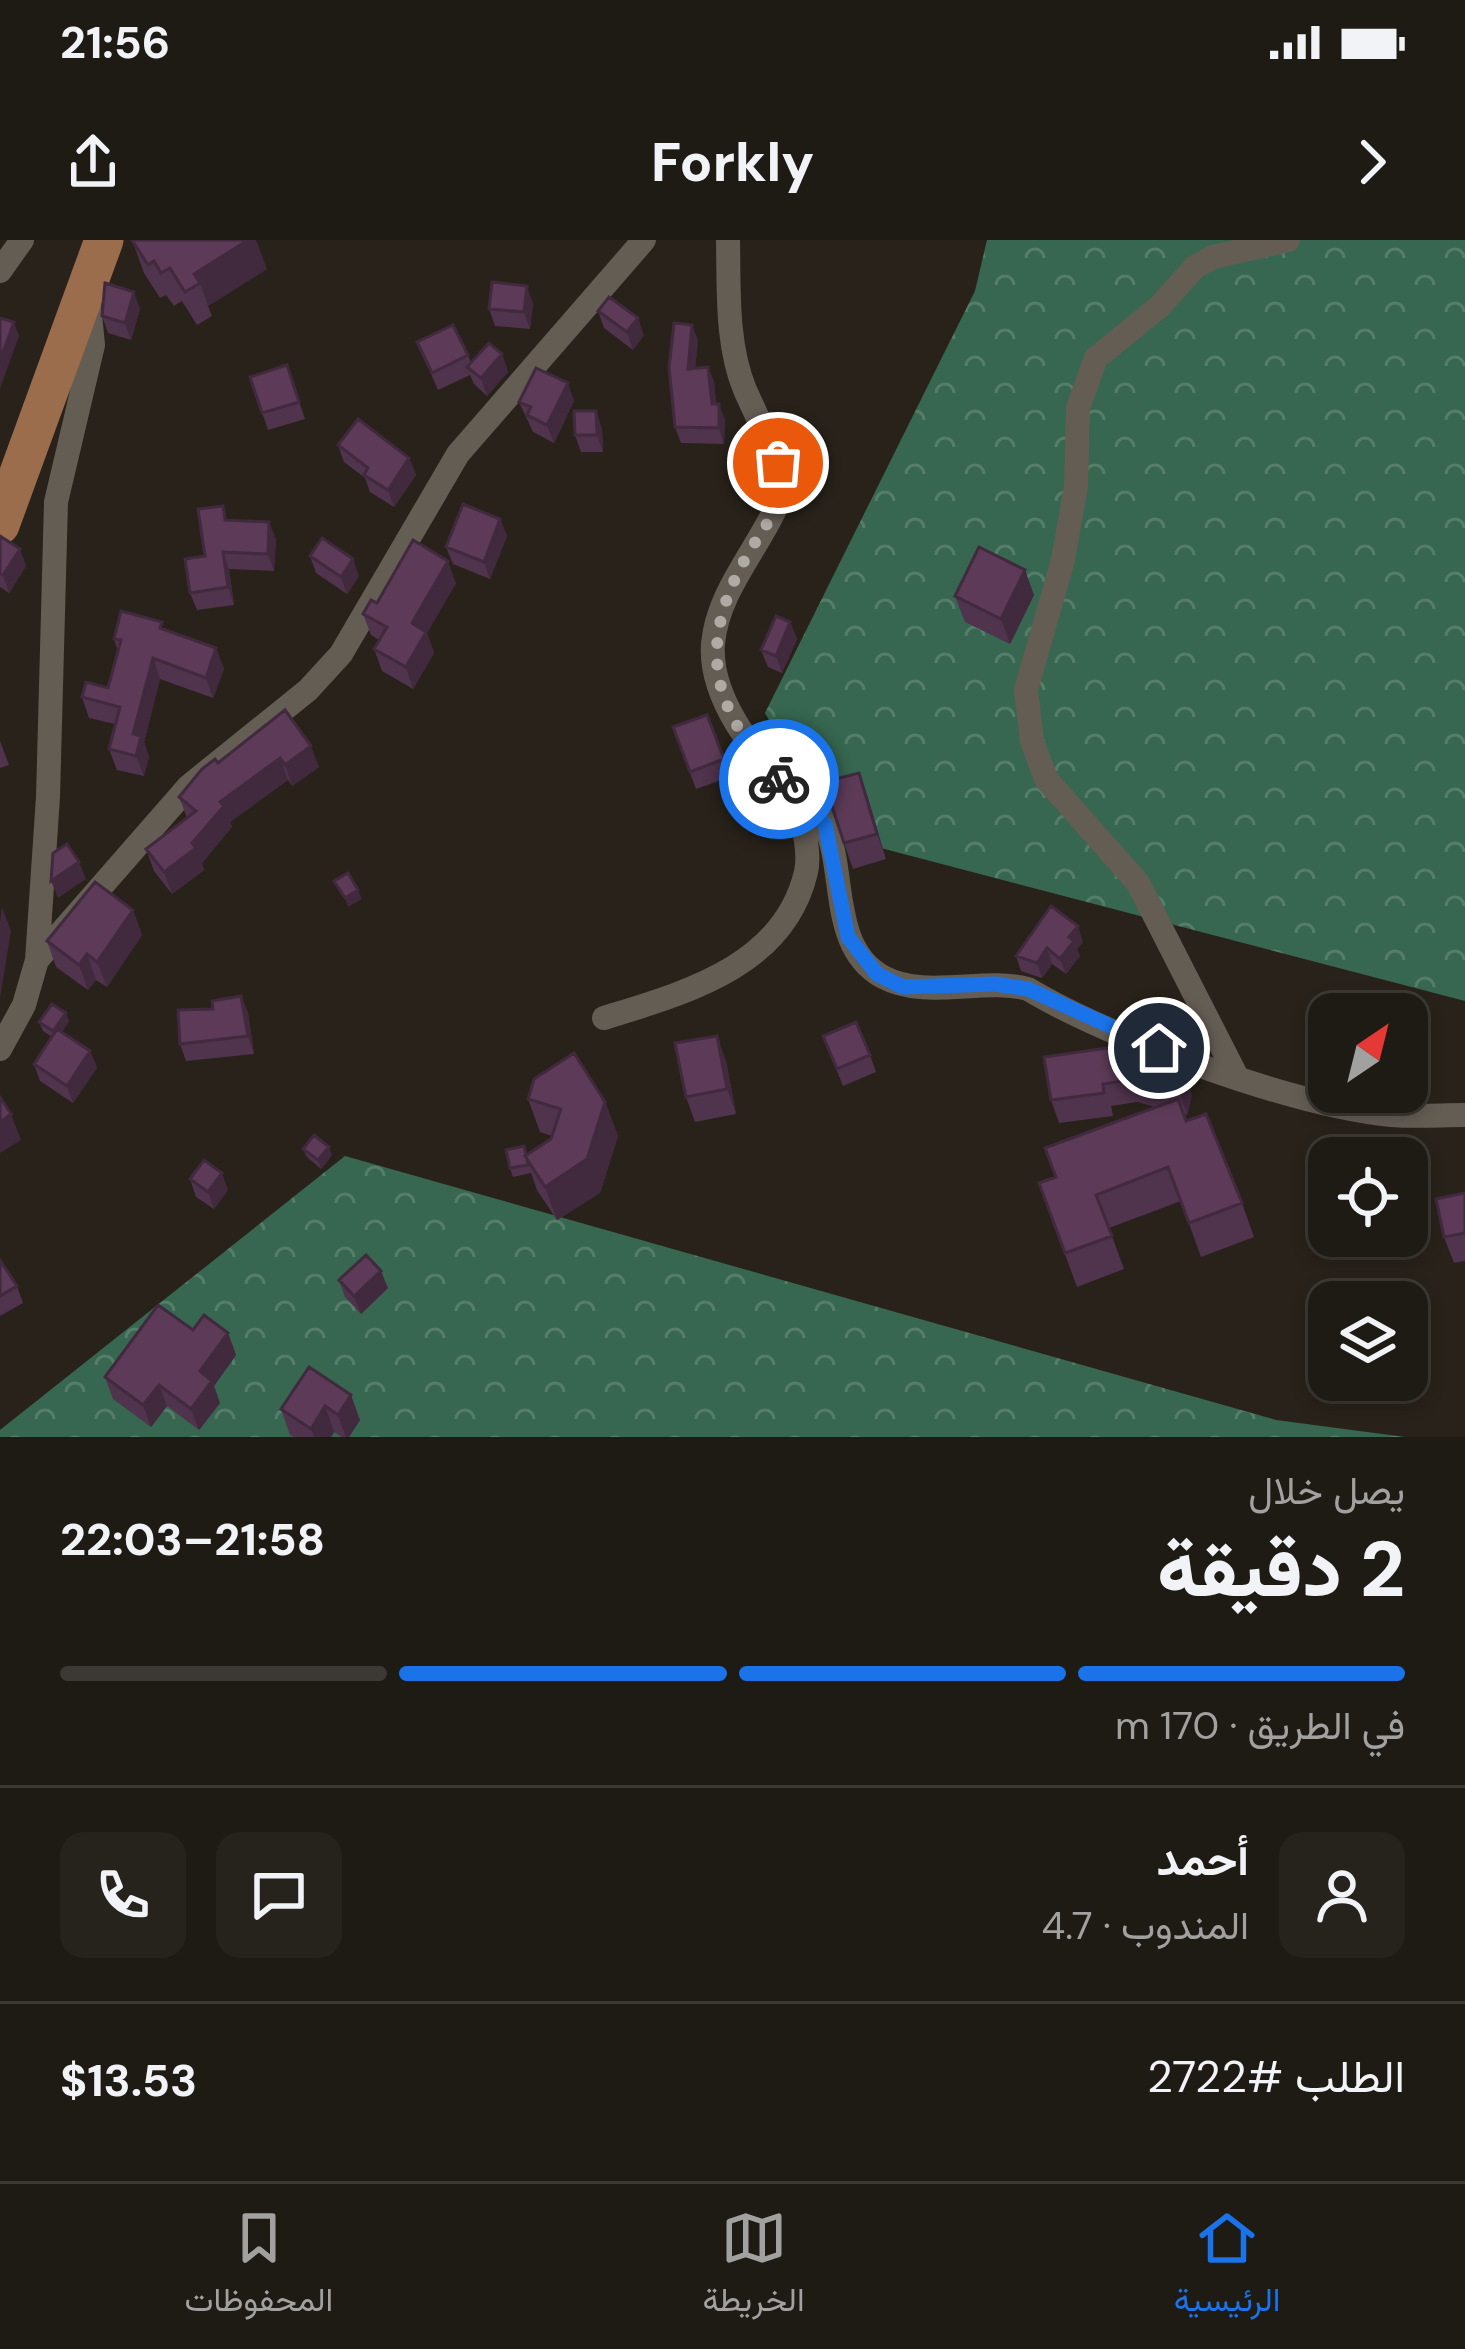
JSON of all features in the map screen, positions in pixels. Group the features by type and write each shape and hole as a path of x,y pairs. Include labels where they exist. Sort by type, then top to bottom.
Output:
{"main road":[{"path":"0,525 104,240"}],"street":[{"path":"0,271 22,240"},
{"path":"37,960 189,786 308,690 341,655 458,454 644,240"},
{"path":"728,240 732,340 745,389 770,436 784,486 720,616 714,656 739,725 762,762 825,824 848,937 877,974 903,987 995,984 1028,989 1236,1076 1391,1115 1465,1115"},
{"path":"1236,1076 1138,884 1046,779 1032,741 1026,690 1063,560 1076,486 1078,408 1096,358 1159,307 1195,267 1213,257 1288,240"},
{"path":"0,1049 24,1005 37,960 48,797 56,502 93,345 88,292"},
{"path":"604,1018 706,984 744,963 762,945 806,873 798,798"}],"green space":[{"path":"987,240 1465,240 1465,1001 835,836 765,713 975,291"},
{"path":"345,1156 1276,1420 1405,1437 0,1437 0,1430"}],"building":[{"path":"132,240 248,240 194,274 200,283 185,292 170,268 161,273 154,261 148,265"},
{"path":"492,282 527,286 524,312 489,309"},
{"path":"105,283 134,292 125,323 102,316"},
{"path":"609,297 638,318 627,332 598,311"},
{"path":"0,318 14,322 0,360"},
{"path":"674,323 692,325 688,369 708,367 712,404 719,404 719,428 675,427 669,368"},
{"path":"453,325 468,355 432,373 417,342"},
{"path":"489,343 502,354 481,378 467,367"},
{"path":"287,365 299,402 262,413 250,377"},
{"path":"536,368 568,383 547,425 527,415 531,407 519,402"},
{"path":"574,411 596,411 597,435 575,435"},
{"path":"358,419 409,458 388,490 364,475 368,468 338,445"},
{"path":"463,504 500,519 484,562 446,547"},
{"path":"223,506 225,520 269,522 268,554 223,552 228,587 190,593 185,559 205,556 198,509"},
{"path":"0,536 20,549 3,575 0,573"},
{"path":"322,538 353,559 341,577 310,556"},
{"path":"413,540 448,561 412,623 426,632 406,667 374,649 387,627 363,614 371,600 377,603"},
{"path":"979,547 1025,570 1001,619 955,596"},
{"path":"121,611 162,622 160,628 216,648 206,678 153,658 133,734 141,736 136,756 109,749 120,707 82,697 86,682 108,688 121,640 114,639"},
{"path":"776,616 790,622 776,656 761,650"},
{"path":"285,710 311,746 285,765 280,758 220,802 224,806 192,843 196,848 164,872 146,849 196,811 179,797 202,769 215,759 218,763"},
{"path":"707,715 724,759 690,772 673,727"},
{"path":"859,773 877,834 844,843 824,782"},
{"path":"67,844 79,862 51,881 53,853"},
{"path":"348,873 358,890 345,898 334,881"},
{"path":"95,882 133,910 97,962 87,954 79,965 47,941"},
{"path":"1051,906 1078,926 1069,937 1074,941 1060,959 1047,948 1037,963 1016,956"},
{"path":"241,996 248,1036 180,1044 178,1010 213,1009 212,1001"},
{"path":"52,1004 66,1013 53,1031 39,1022"},
{"path":"856,1022 870,1055 837,1069 823,1036"},
{"path":"57,1029 90,1051 67,1086 34,1064"},
{"path":"717,1036 727,1089 686,1097 675,1043"},
{"path":"1114,1047 1115,1053 1184,1071 1179,1092 1129,1080 1103,1084 1104,1093 1051,1100 1044,1057"},
{"path":"574,1053 605,1102 587,1159 545,1187 525,1156 551,1139 561,1109 528,1099 534,1079"},
{"path":"0,1097 11,1114 0,1122"},
{"path":"1178,1099 1186,1121 1206,1114 1242,1203 1189,1223 1168,1167 1096,1195 1112,1236 1065,1253 1039,1183 1056,1177 1045,1148"},
{"path":"314,1135 329,1147 318,1160 303,1149"},
{"path":"524,1146 528,1165 510,1168 506,1150"},
{"path":"204,1160 222,1173 208,1192 190,1179"},
{"path":"1465,1193 1465,1233 1444,1237 1436,1199"},
{"path":"366,1255 381,1271 354,1296 339,1280"},
{"path":"0,1260 17,1286 0,1296"},
{"path":"158,1305 193,1330 204,1315 228,1333 200,1371 212,1381 191,1409 159,1385 143,1405 105,1377"},
{"path":"309,1367 351,1395 338,1415 325,1406 311,1429 281,1409"}],"way so far":[{"path":"778,463 784,486 779,502 746,559 713,643 717,673 739,725 779,779"}],"route":[{"path":"779,779 825,824 848,937 877,974 903,987 1010,984 1159,1048"}]}
